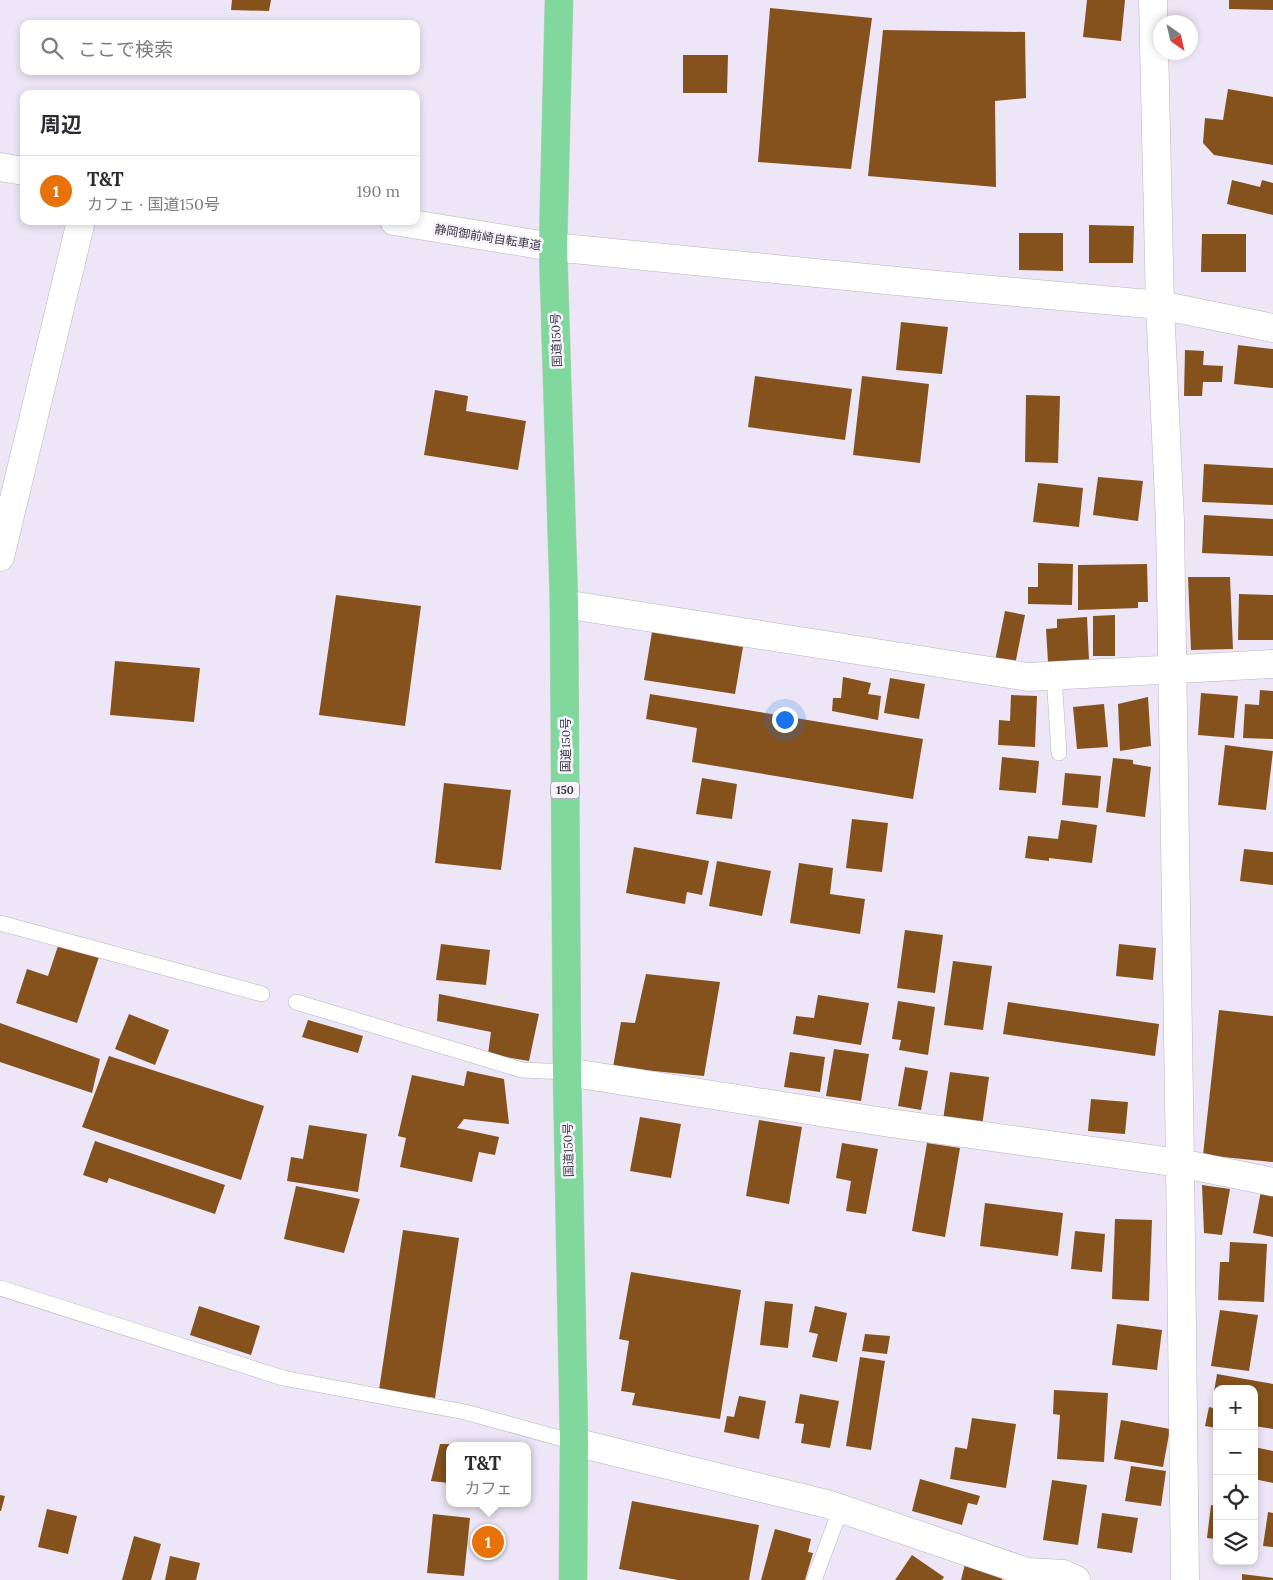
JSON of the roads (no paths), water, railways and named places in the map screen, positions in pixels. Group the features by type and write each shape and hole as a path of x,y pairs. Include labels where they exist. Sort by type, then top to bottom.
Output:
{"highway":[{"name":"国道150号","path":"559,0 553,247 564,604 567,1072 574,1442 573,1580"}],"street":[{"path":"1153,0 1160,305 1170,522 1173,669 1185,1580"},
{"path":"0,167 20,170"},
{"path":"0,557 80,225"},
{"name":"静岡御前崎自転車道","path":"418,225 553,247 1160,305 1273,328"},
{"path":"564,604 1028,677 1273,664"},
{"path":"567,1072 890,1123 1180,1163 1273,1182"},
{"path":"574,1442 818,1501 1026,1576 1064,1574 1076,1580"}],"lane":[{"path":"1054,676 1059,753"},
{"path":"0,923 262,994"},
{"path":"296,1002 522,1070 567,1072"},
{"path":"0,1288 283,1378 465,1412 574,1442"},
{"path":"814,1580 841,1508"}],"place":[{"name":"T&T","path":"488,1542"}]}
